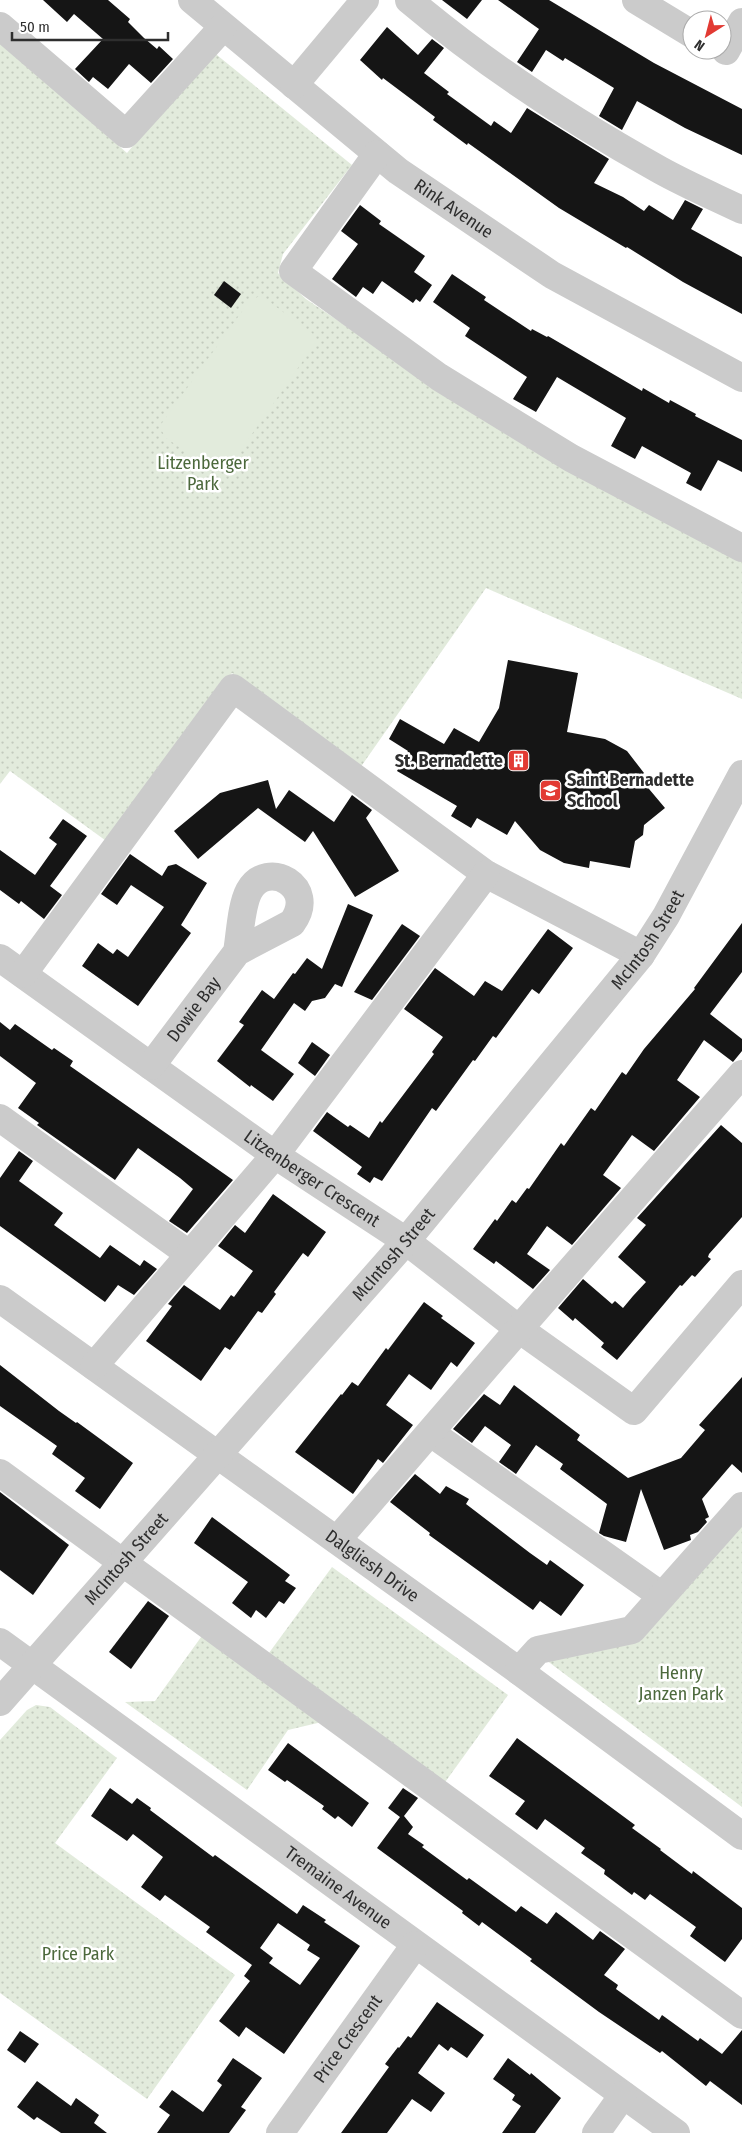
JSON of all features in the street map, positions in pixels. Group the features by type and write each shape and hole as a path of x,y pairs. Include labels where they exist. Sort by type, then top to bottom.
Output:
{"street":[{"name":"Rink Avenue","path":"192,0 398,171 552,276 742,378"},
{"path":"294,86 364,0"},
{"path":"410,0 442,27 538,97 661,171 742,210"},
{"path":"636,0 682,28"},
{"path":"732,48 742,22"},
{"path":"0,26 126,134 223,27"},
{"path":"377,154 293,271 439,377 571,458 742,548"},
{"path":"23,974 233,688 486,874 641,955"},
{"name":"McIntosh Street","path":"0,1702 406,1241 641,955 666,916 742,774"},
{"path":"94,1366 276,1155 486,874"},
{"name":"Dowie Bay","path":"151,1066 237,952"},
{"name":"Litzenberger Crescent","path":"0,958 276,1155 406,1241 519,1329 634,1411 742,1284"},
{"path":"337,1540 742,1074"},
{"path":"0,1118 189,1254"},
{"name":"Dalgliesh Drive","path":"0,1299 520,1672 742,1836"},
{"path":"430,1433 662,1596"},
{"path":"0,1473 742,2015"},
{"path":"520,1672 538,1650 632,1630 742,1506"},
{"name":"Tremaine Avenue","path":"0,1642 676,2133"},
{"name":"Price Crescent","path":"280,2133 415,1945"},
{"path":"596,2133 623,2095"}],"green space":[{"name":"Litzenberger Park","path":"0,42 127,153 212,51 352,165 283,254 278,273 306,299 426,380 742,561 742,699 486,588 360,768 232,673 184,735 109,843 10,771 0,784"},
{"path":"259,296 312,333 316,338 316,342 227,470 217,473 166,438 160,428 248,303"},
{"name":"Henry Janzen Park","path":"742,1523 742,1807 542,1657 642,1636"},
{"path":"332,1567 508,1695 443,1785 266,1657"},
{"path":"204,1633 326,1721 288,1730 247,1790 125,1702 155,1701"},
{"name":"Price Park","path":"36,1705 50,1707 117,1758 55,1843 235,1975 147,2099 0,1993 0,1740 27,1710"}],"building":[{"path":"43,0 108,0 130,19 128,22 144,38 157,49 159,46 173,59 151,83 129,64 108,89 93,77 89,82 75,69 103,39 74,14 67,22"},
{"path":"442,0 482,0 467,19"},
{"path":"498,0 549,0 654,63 742,109 742,155 685,128 637,101 622,130 599,116 614,88 565,58 563,61 546,50 532,72 517,62 539,29"},
{"path":"387,27 418,55 432,39 444,48 424,73 449,92 447,94 491,126 494,121 511,133 527,108 609,159 594,183 623,197 644,211 649,205 673,220 685,200 703,209 691,229 742,257 742,314 683,282 559,208 468,143 467,145 433,120 435,117 383,78 382,80 360,60"},
{"path":"360,205 381,221 379,224 425,256 414,272 432,285 420,302 416,299 413,303 382,281 373,294 363,287 356,297 332,279 358,244 341,231"},
{"path":"452,274 486,297 484,300 531,331 532,329 548,336 642,391 643,388 669,403 670,400 696,414 695,416 742,440 742,472 718,460 701,491 686,483 691,473 642,446 635,459 611,446 626,418 557,377 536,412 513,399 527,377 465,336 470,328 433,302"},
{"path":"224,281 241,294 231,308 214,295"},
{"name":"St. Bernadette","path":"508,660 578,673 567,732 605,739 627,751 644,773 639,777 665,808 644,825 643,835 635,841 630,868 590,861 589,868 564,863 540,850 515,821 507,835 477,818 471,828 451,816 457,806 397,771 408,751 389,739 400,719 444,744 454,728 479,742 499,708"},
{"path":"268,780 276,809 289,790 334,822 352,795 372,810 366,818 399,871 355,897 313,831 305,842 258,808 198,859 174,831 220,793"},
{"path":"63,819 87,836 50,886 62,895 44,919 21,901 19,904 0,890 0,850 35,875 57,844 49,838"},
{"path":"130,854 162,876 168,866 176,864 207,883 181,925 191,933 138,1006 82,966 98,943 113,954 117,949 128,957 164,907 131,885 117,905 101,894"},
{"path":"348,904 373,915 342,987 335,984 325,998 312,1001 305,1011 294,1003 261,1050 294,1074 273,1101 251,1085 250,1087 217,1061 244,1025 239,1022 262,990 274,999 293,973 295,974 307,958 322,969"},
{"path":"742,923 742,972 710,1014 742,1039 742,1051 733,1062 704,1040 677,1080 700,1097 654,1151 632,1135 603,1175 621,1188 572,1245 547,1226 527,1254 550,1270 533,1289 496,1261 494,1264 473,1249 512,1200 516,1203 527,1188 529,1189 561,1143 564,1146 591,1108 595,1111 622,1072 626,1075 644,1049 695,989"},
{"path":"402,924 420,936 372,1000 354,992"},
{"path":"548,929 573,948 539,994 532,989 496,1038 493,1036 475,1061 473,1060 436,1111 432,1108 382,1181 374,1177 370,1183 357,1174 362,1167 313,1131 327,1112 348,1127 350,1125 369,1138 380,1121 382,1123 434,1054 432,1052 443,1037 404,1009 435,968 474,996 485,981 502,991"},
{"path":"0,1022 10,1030 15,1024 52,1050 54,1048 73,1061 70,1066 233,1180 187,1233 169,1221 193,1189 180,1178 138,1148 115,1180 37,1125 39,1123 18,1108 36,1083 0,1056"},
{"path":"312,1042 330,1055 315,1076 298,1063"},
{"path":"721,1125 742,1143 742,1217 709,1254 708,1257 711,1259 695,1277 692,1275 682,1286 680,1285 617,1360 601,1347 604,1343 575,1318 573,1321 558,1308 583,1279 612,1304 615,1301 623,1308 646,1282 618,1257 646,1225 637,1218"},
{"path":"19,1151 33,1161 19,1181 63,1213 54,1225 100,1258 110,1245 140,1266 144,1260 157,1269 134,1295 118,1285 105,1302 0,1226 0,1178"},
{"path":"273,1194 326,1232 308,1257 303,1253 274,1292 276,1294 262,1313 258,1311 230,1350 225,1347 201,1381 146,1341 172,1306 168,1304 184,1285 220,1310 231,1295 234,1297 253,1271 218,1246 235,1225 245,1233"},
{"path":"424,1302 443,1316 441,1318 475,1343 457,1367 451,1362 431,1390 409,1374 386,1405 413,1425 383,1463 378,1459 353,1494 295,1452 352,1382 358,1386"},
{"path":"0,1365 59,1411 133,1463 100,1509 75,1491 85,1478 52,1454 57,1446 0,1406"},
{"path":"742,1377 742,1473 732,1464 702,1499 709,1517 705,1519 707,1522 698,1532 690,1535 691,1540 664,1550 641,1489 626,1542 604,1536 599,1533 607,1504 560,1469 563,1464 536,1445 516,1474 499,1462 511,1445 485,1426 472,1443 453,1429 484,1394 500,1405 514,1385 580,1435 577,1440 628,1478 681,1458 705,1430 699,1425"},
{"path":"415,1474 440,1494 446,1486 469,1499 466,1504 530,1553 547,1565 550,1560 584,1585 561,1616 540,1601 533,1610 429,1535 430,1533 390,1502"},
{"path":"0,1492 69,1545 33,1595 0,1570"},
{"path":"212,1517 290,1575 285,1581 296,1588 284,1604 279,1601 266,1618 256,1610 251,1618 232,1603 248,1582 194,1543"},
{"path":"148,1601 169,1616 131,1669 109,1652"},
{"path":"517,1738 635,1825 632,1828 660,1850 692,1874 693,1871 742,1908 742,1939 725,1962 690,1936 696,1927 650,1894 645,1900 634,1892 632,1895 604,1874 605,1870 581,1853 585,1848 545,1819 537,1830 515,1814 525,1801 489,1776"},
{"path":"288,1743 369,1803 352,1827 338,1816 335,1819 322,1809 324,1806 287,1780 285,1782 268,1770"},
{"path":"110,1788 132,1804 137,1798 151,1808 150,1810 213,1857 215,1855 297,1914 303,1905 326,1920 324,1922 360,1946 284,2054 246,2027 239,2037 219,2021 250,1981 244,1976 252,1965 206,1932 210,1927 165,1895 160,1901 141,1887 163,1857 133,1834 127,1841 91,1816","holes":["278,1923 310,1945 307,1950 320,1958 300,1985 269,1963 273,1958 260,1948"]},
{"path":"403,1788 418,1798 404,1816 413,1827 408,1834 424,1845 422,1847 467,1880 469,1878 516,1912 521,1906 547,1924 556,1912 593,1940 600,1931 625,1949 604,1975 618,1985 616,1989 659,2020 662,2015 698,2041 700,2038 722,2054 742,2030 742,2105 710,2081 706,2086 662,2051 660,2053 599,2012 530,1961 532,1959 482,1922 479,1926 462,1913 463,1911 377,1848 400,1817 388,1808"},
{"path":"437,2002 484,2035 467,2058 451,2047 448,2051 439,2044 418,2073 445,2093 431,2112 412,2099 387,2133 341,2133 389,2067 385,2064 408,2036 411,2038"},
{"path":"20,2031 39,2044 25,2063 7,2050"},
{"path":"233,2058 262,2078 241,2107 246,2110 229,2133 157,2133 170,2115 159,2107 172,2090 203,2112 222,2085 217,2081"},
{"path":"508,2058 530,2075 531,2073 561,2098 535,2133 502,2133 521,2106 512,2100 515,2095 493,2079"},
{"path":"37,2081 71,2106 76,2098 99,2115 94,2123 107,2133 61,2133 37,2117 34,2120 17,2107"}],"place":[{"name":"St. Bernadette","path":"519,761"},
{"name":"Saint Bernadette School","path":"551,790"}]}
